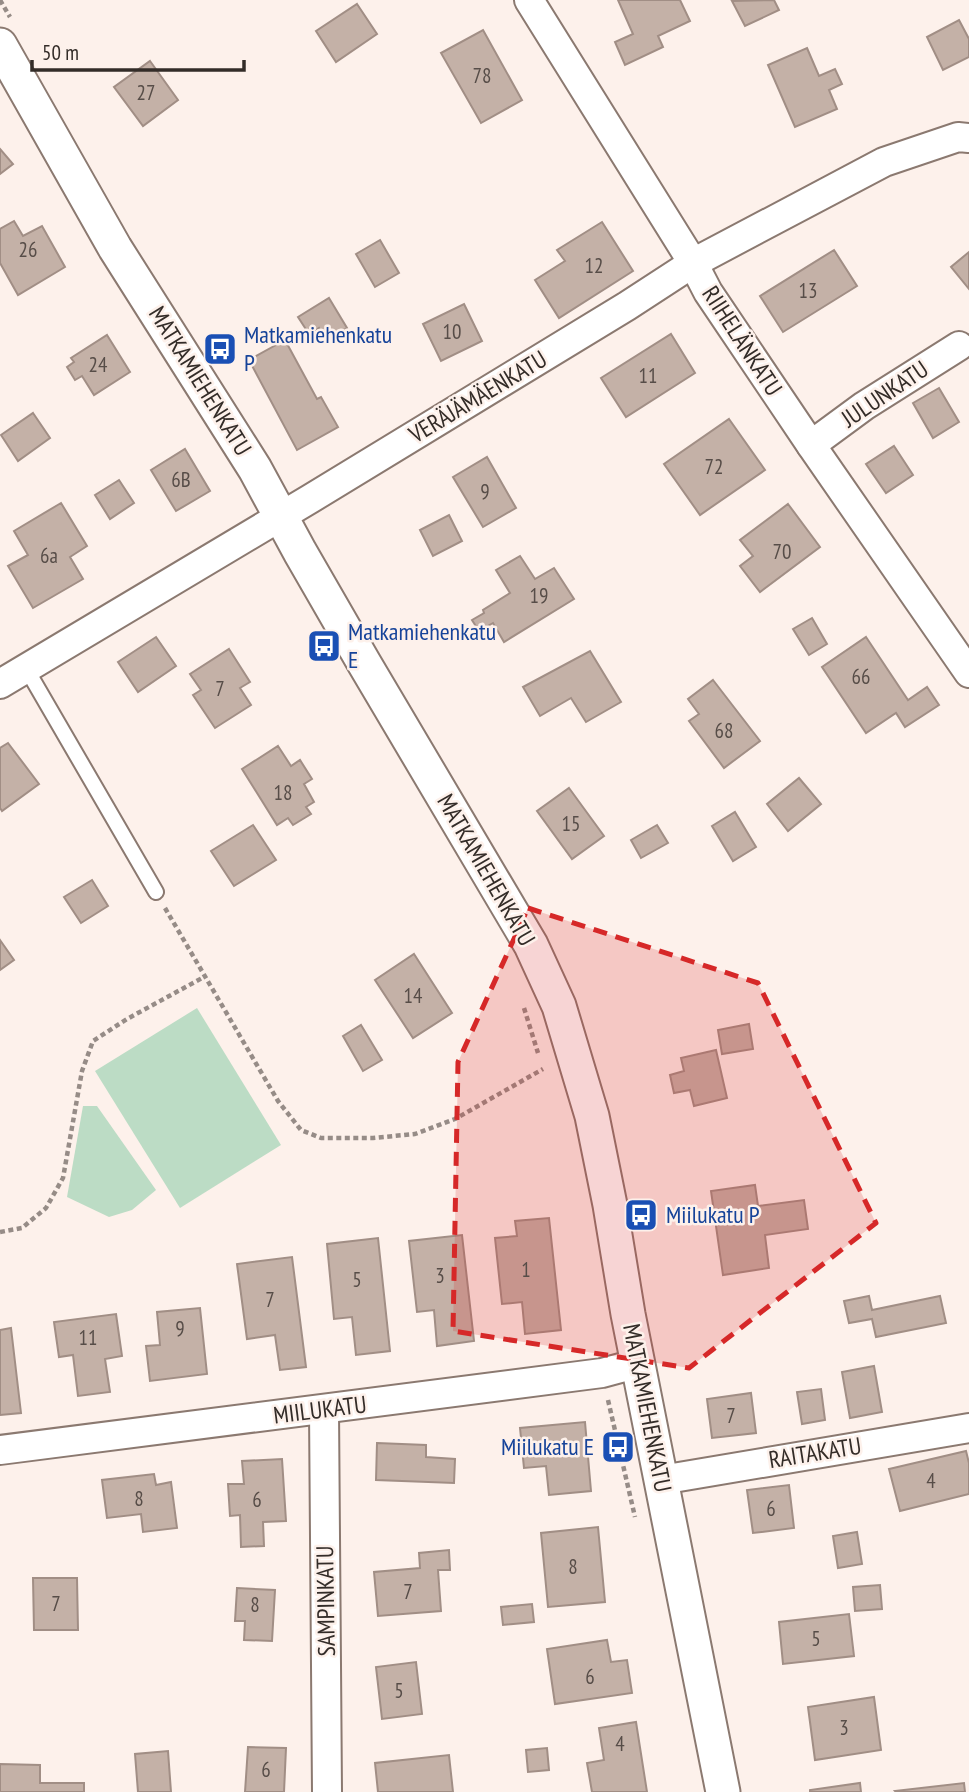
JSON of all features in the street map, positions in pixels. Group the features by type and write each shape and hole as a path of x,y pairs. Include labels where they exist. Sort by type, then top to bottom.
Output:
{"street":[{"name":"RIIHELÄNKATU","path":"529,0 693,263 708,292 811,445 968,668"},
{"name":"MATKAMIEHENKATU","path":"0,44 116,248 248,458 364,663 531,945 559,1006 592,1116 723,1792"},
{"name":"VERÄJÄMÄENKATU","path":"0,684 591,328 693,263 884,162 958,137 969,138"},
{"name":"JULUNKATU","path":"811,445 864,406 960,346"},
{"name":"MIILUKATU","path":"0,1450 602,1373 639,1363"},
{"name":"SAMPINKATU","path":"324,1410 327,1792"},
{"name":"RAITAKATU","path":"661,1480 969,1428"}],"lane":[{"path":"26,668 156,892"}],"path":[{"path":"156,892 278,1101 301,1130 321,1138 373,1138 415,1134 454,1119 543,1069 547,1081"},
{"path":"0,1232 22,1228 47,1208 64,1178 82,1071 93,1041 204,977"},
{"path":"522,1004 539,1056"},
{"path":"602,1373 636,1522"}],"highlighted area":[{"path":"528,908 758,983 876,1223 689,1368 453,1331 458,1062"}],"green space":[{"path":"197,1008 281,1145 180,1208 95,1071"},
{"path":"83,1106 97,1106 156,1190 132,1210 109,1217 67,1197"}],"building":[{"path":"618,0 680,0 690,21 658,36 663,47 625,65 615,42 633,34"},
{"path":"774,0 779,10 745,26 732,1"},
{"path":"357,4 377,34 336,62 316,31"},
{"path":"959,20 969,39 969,57 943,70 927,37"},
{"path":"483,30 522,100 481,123 441,53"},
{"path":"807,48 819,76 835,69 842,84 829,90 837,109 795,127 768,65"},
{"path":"150,61 178,100 143,126 114,87"},
{"path":"0,149 13,164 0,174"},
{"path":"14,221 23,236 42,226 65,267 18,295 0,263 0,229"},
{"path":"602,222 633,271 559,318 535,280 565,261 557,250"},
{"path":"380,240 399,273 375,287 356,254"},
{"path":"834,250 857,286 783,332 760,296"},
{"path":"969,252 969,289 951,267"},
{"path":"329,298 347,328 326,341 319,328 309,334 298,317"},
{"path":"464,304 482,341 441,361 423,324"},
{"path":"671,334 695,373 626,417 601,378"},
{"path":"107,335 130,372 94,395 82,376 75,380 67,367 74,362 71,358"},
{"path":"285,340 317,399 321,397 338,427 297,450 249,360"},
{"path":"939,388 959,422 933,438 913,403"},
{"path":"33,413 50,438 18,461 1,435"},
{"path":"729,419 765,470 700,515 664,464"},
{"path":"894,446 913,475 886,493 866,464"},
{"path":"185,449 210,491 176,511 151,470"},
{"path":"487,457 516,508 483,527 453,477"},
{"path":"119,480 134,503 110,519 95,495"},
{"path":"61,503 87,546 70,557 83,579 33,608 8,566 28,555 14,531"},
{"path":"788,504 820,547 760,592 740,566 753,556 740,540"},
{"path":"449,515 462,541 433,556 420,530"},
{"path":"520,556 535,579 554,568 574,599 504,642 493,623 479,631 472,620 510,593 496,570"},
{"path":"812,618 827,644 809,655 793,629"},
{"path":"156,637 176,666 138,692 118,662"},
{"path":"866,637 908,700 927,687 939,705 905,727 896,713 866,733 822,667"},
{"path":"229,649 250,682 240,688 251,705 215,728 193,695 201,690 190,674"},
{"path":"590,651 621,702 586,722 571,698 540,716 523,687"},
{"path":"713,680 760,741 724,768 689,721 699,714 688,699"},
{"path":"8,743 39,784 2,811 0,748"},
{"path":"278,746 291,766 300,760 312,779 304,784 314,802 306,807 311,814 293,825 288,818 277,825 242,769"},
{"path":"799,778 821,804 788,831 767,804"},
{"path":"569,788 604,836 572,859 537,811"},
{"path":"735,812 756,847 733,861 712,826"},
{"path":"253,825 276,860 234,886 211,851"},
{"path":"657,825 668,843 641,858 631,840"},
{"path":"92,880 108,906 81,923 64,897"},
{"path":"0,940 14,960 0,970"},
{"path":"414,954 452,1013 413,1038 375,980"},
{"path":"749,1024 753,1049 722,1054 718,1030"},
{"path":"361,1025 382,1060 363,1071 343,1036"},
{"path":"716,1050 727,1098 694,1106 690,1090 674,1093 670,1075 684,1071 681,1058"},
{"path":"755,1185 758,1206 804,1200 808,1229 765,1235 769,1268 723,1275 711,1191"},
{"path":"549,1218 561,1330 525,1334 522,1302 502,1304 495,1238 517,1236 515,1221"},
{"path":"462,1235 474,1341 437,1346 434,1310 417,1312 409,1241"},
{"path":"378,1238 390,1351 356,1355 352,1317 334,1319 327,1244"},
{"path":"292,1257 306,1367 280,1370 275,1335 247,1339 237,1264"},
{"path":"869,1296 872,1310 940,1296 946,1323 876,1337 872,1319 849,1323 844,1301"},
{"path":"200,1308 207,1374 150,1381 146,1346 160,1345 157,1312"},
{"path":"116,1314 122,1356 105,1359 110,1392 78,1396 73,1355 59,1357 54,1322"},
{"path":"11,1328 21,1413 0,1415 0,1330"},
{"path":"874,1366 882,1412 850,1418 842,1372"},
{"path":"821,1389 825,1420 802,1424 797,1392"},
{"path":"751,1393 756,1433 712,1438 707,1399"},
{"path":"585,1422 591,1491 549,1495 546,1466 524,1468 520,1428"},
{"path":"377,1443 426,1445 426,1457 455,1459 454,1483 376,1480"},
{"path":"966,1451 969,1463 969,1494 900,1511 889,1469"},
{"path":"282,1459 286,1521 263,1522 264,1546 241,1547 240,1515 230,1516 228,1484 244,1484 242,1461"},
{"path":"154,1474 156,1485 171,1482 177,1528 143,1532 141,1514 107,1518 102,1480"},
{"path":"789,1485 794,1528 753,1533 747,1490"},
{"path":"598,1527 605,1602 548,1607 541,1533"},
{"path":"857,1532 862,1564 838,1568 833,1536"},
{"path":"449,1550 450,1570 438,1570 441,1611 378,1616 374,1572 420,1568 419,1553"},
{"path":"33,1578 77,1578 78,1630 34,1630"},
{"path":"880,1585 882,1609 855,1611 853,1587"},
{"path":"237,1588 275,1590 272,1641 244,1640 245,1621 235,1621"},
{"path":"532,1604 534,1622 503,1625 501,1607"},
{"path":"849,1614 854,1656 783,1664 779,1622"},
{"path":"607,1640 611,1662 627,1660 632,1693 555,1704 547,1649"},
{"path":"416,1662 422,1714 382,1719 376,1667"},
{"path":"874,1697 881,1750 815,1760 808,1707"},
{"path":"636,1722 647,1792 592,1792 587,1763 604,1760 599,1728"},
{"path":"248,1747 286,1748 284,1792 245,1792"},
{"path":"547,1748 549,1770 528,1772 526,1750"},
{"path":"168,1751 171,1792 138,1792 135,1754"},
{"path":"449,1755 453,1792 378,1792 375,1763"},
{"path":"0,1764 40,1765 40,1783 84,1783 84,1792 0,1792"},
{"path":"860,1783 861,1792 810,1792 810,1790"},
{"path":"964,1783 965,1792 895,1791"}],"place":[{"name":"Matkamiehenkatu P","path":"220,349"},
{"name":"Matkamiehenkatu E","path":"324,646"},
{"name":"Miilukatu P","path":"641,1215"},
{"name":"Miilukatu E","path":"618,1447"}]}
